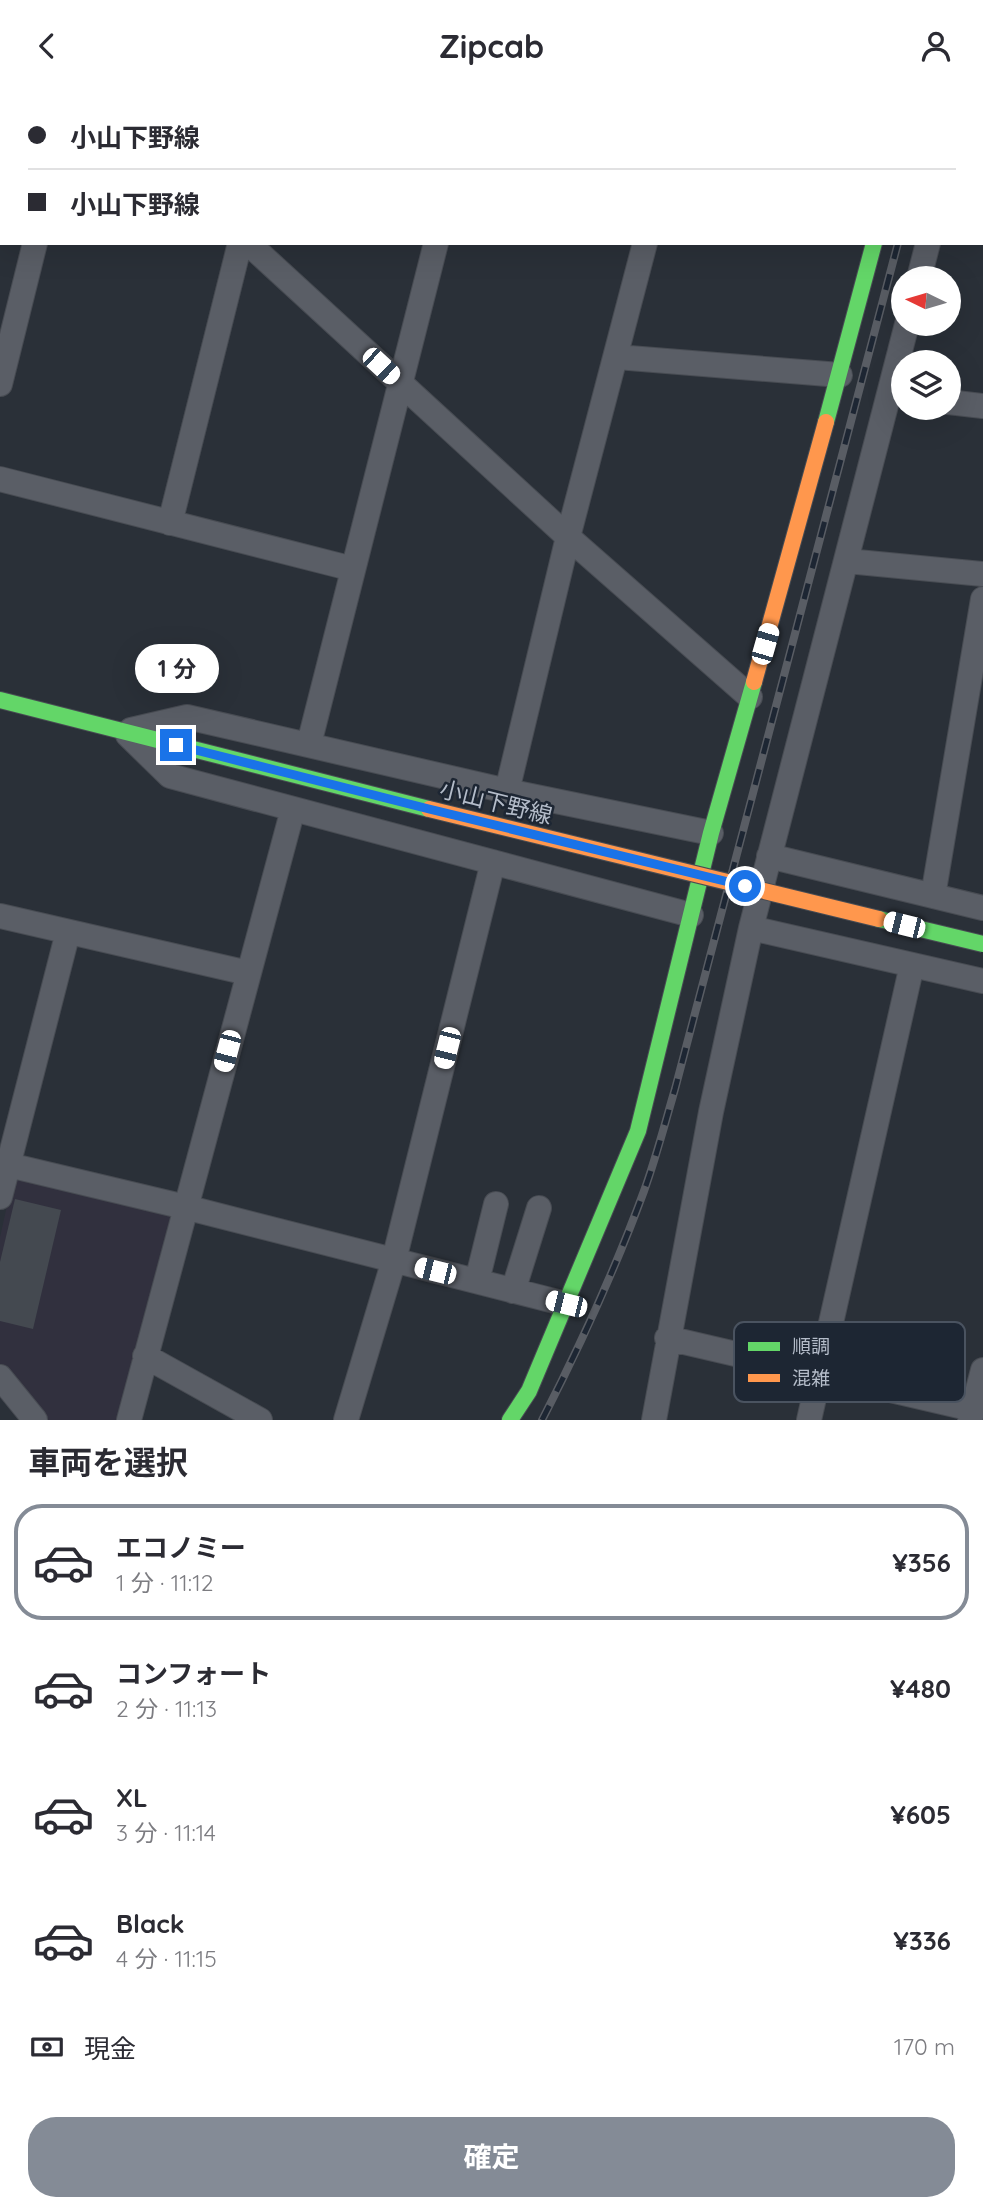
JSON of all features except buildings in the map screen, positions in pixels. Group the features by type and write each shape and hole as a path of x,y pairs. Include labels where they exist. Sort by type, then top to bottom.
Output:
{"street":[{"path":"0,384 35,245"},
{"path":"170,523 240,245"},
{"path":"250,245 568,537 750,697"},
{"path":"309,744 435,245"},
{"path":"508,791 568,537 645,245"},
{"path":"510,1420 529,1391 638,1131 711,834 840,375 873,245"},
{"path":"922,266 927,245"},
{"path":"617,357 840,375"},
{"path":"961,403 983,406"},
{"path":"654,1420 667,1338 751,928 847,561 891,411"},
{"path":"0,479 353,569"},
{"path":"847,561 983,574"},
{"path":"933,896 983,599"},
{"name":"小山下野線","path":"0,700 429,809 983,944"},
{"path":"125,732 187,717 508,791 711,834"},
{"path":"125,732 170,776 691,915"},
{"path":"129,1420 293,809"},
{"path":"769,856 983,908"},
{"path":"346,1420 394,1260 493,862"},
{"path":"0,916 248,974"},
{"path":"751,928 983,981"},
{"path":"0,1197 4,1163 68,932"},
{"path":"831,1322 912,965"},
{"path":"4,1163 566,1304"},
{"path":"477,1282 496,1204"},
{"path":"513,1291 540,1208"},
{"path":"667,1338 734,1353"},
{"path":"145,1356 260,1420"},
{"path":"928,1402 971,1414 983,1370"},
{"path":"0,1377 35,1420"},
{"path":"809,1420 813,1402"}],"shaded area":[{"path":"14,1174 175,1211 121,1420 44,1420 0,1365 0,1237"}],"railway":[{"path":"542,1420 609,1279 656,1153 897,245"}],"traffic: fast":[{"path":"826,422 873,245"},
{"path":"510,1420 529,1391 638,1131 711,833 754,682"},
{"path":"0,700 429,809"},
{"path":"879,919 983,944"}],"traffic: slow":[{"path":"754,682 826,422"},
{"path":"429,809 879,919"}],"route":[{"path":"176,745 745,886"}]}
